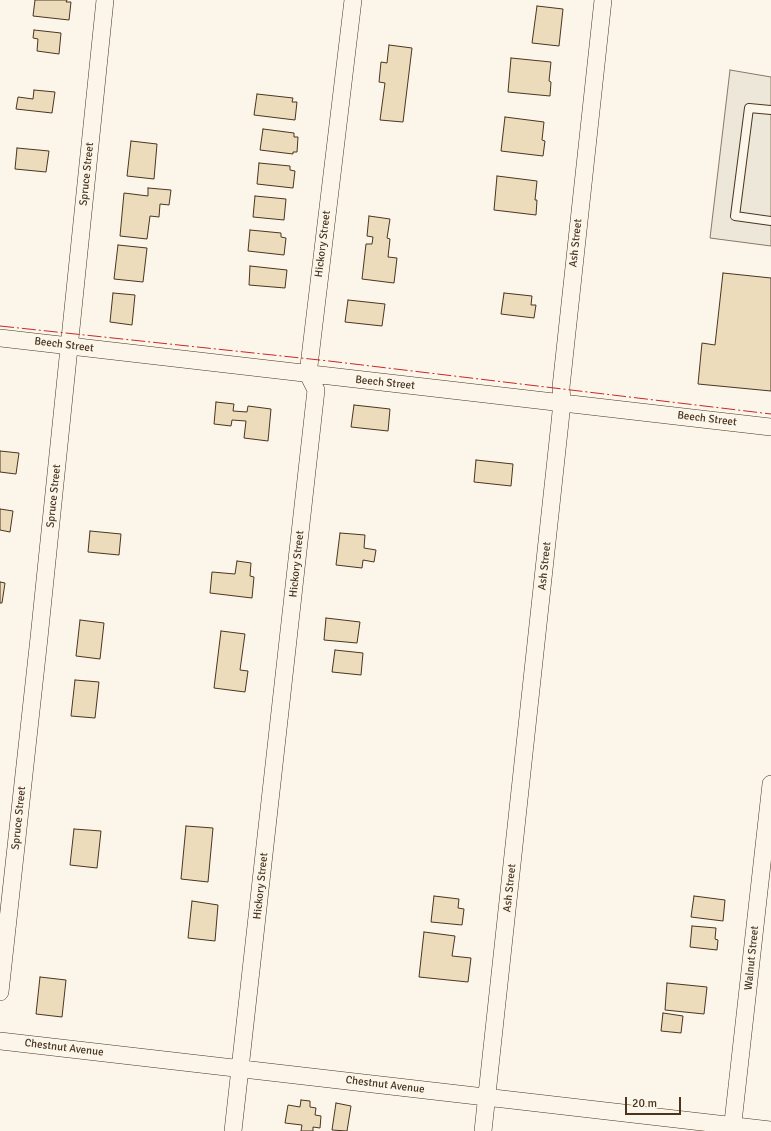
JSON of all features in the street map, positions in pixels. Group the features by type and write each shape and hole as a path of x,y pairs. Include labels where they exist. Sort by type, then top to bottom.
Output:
{"street":[{"name":"Spruce Street","path":"0,992 106,0"},
{"name":"Hickory Street","path":"233,1131 316,390 308,374 353,0"},
{"name":"Ash Street","path":"483,1131 562,402 561,386 603,0"},
{"name":"Beech Street","path":"0,338 771,426"},
{"name":"Walnut Street","path":"733,1128 771,784"},
{"name":"Chestnut Avenue","path":"0,1041 487,1097 733,1128 771,1130"}],"lane":[{"path":"771,110 749,108 735,216 771,221"}],"shaded area":[{"path":"730,70 771,77 771,246 710,238"}],"building":[{"path":"35,0 67,0 66,2 71,2 69,20 33,16"},
{"path":"537,6 563,9 559,46 532,43"},
{"path":"34,30 61,33 59,54 37,51 38,39 33,38"},
{"path":"389,45 412,48 403,122 380,120 385,83 379,82 381,62 387,63"},
{"path":"511,58 551,62 549,81 551,82 550,96 508,92"},
{"path":"34,90 55,92 52,113 16,109 18,97 33,99"},
{"path":"257,94 293,98 292,102 297,102 295,120 254,115"},
{"path":"505,117 544,122 542,140 545,141 543,156 501,151"},
{"path":"263,129 294,133 294,137 298,137 297,152 293,152 293,154 260,150"},
{"path":"131,141 157,144 154,179 127,176"},
{"path":"17,148 49,151 46,172 15,169"},
{"path":"259,163 290,166 290,170 295,171 293,188 257,184"},
{"path":"497,176 537,181 535,200 537,200 536,215 494,210"},
{"path":"148,188 171,190 169,205 160,204 159,217 150,216 147,239 120,236 124,193 148,196"},
{"path":"255,196 286,199 284,220 253,217"},
{"path":"369,216 390,219 387,238 390,239 388,257 397,258 394,283 362,279 366,244 372,244 373,237 367,236"},
{"path":"250,230 281,233 281,237 286,238 284,255 248,251"},
{"path":"118,245 147,248 143,282 114,279"},
{"path":"250,266 287,270 285,288 249,285"},
{"path":"723,273 771,278 771,391 698,384 702,343 715,345"},
{"path":"113,293 135,295 132,325 110,322"},
{"path":"504,293 532,296 531,305 536,305 534,318 501,314"},
{"path":"348,300 385,304 382,326 345,322"},
{"path":"216,402 234,404 233,411 247,412 248,406 271,409 268,441 244,438 246,421 232,420 231,426 214,424"},
{"path":"354,405 390,409 388,431 351,427"},
{"path":"0,451 19,453 16,474 0,472"},
{"path":"476,460 513,464 511,486 474,482"},
{"path":"0,509 13,511 10,532 0,530"},
{"path":"90,531 121,534 119,555 88,552"},
{"path":"340,533 365,535 364,548 376,550 374,562 363,560 362,568 336,565"},
{"path":"237,561 251,563 250,576 254,577 252,598 210,593 212,572 235,574"},
{"path":"0,582 5,583 2,603 0,603"},
{"path":"326,618 360,622 357,643 324,640"},
{"path":"80,620 104,623 100,659 76,656"},
{"path":"221,631 245,634 240,670 248,671 245,692 214,688"},
{"path":"335,650 363,653 361,675 332,672"},
{"path":"75,680 99,682 95,718 71,716"},
{"path":"186,826 213,828 208,882 181,879"},
{"path":"74,829 101,831 97,868 70,865"},
{"path":"434,896 459,899 458,908 464,909 462,925 431,922"},
{"path":"694,896 725,900 723,921 691,917"},
{"path":"192,901 218,905 215,941 188,938"},
{"path":"692,926 716,928 715,939 718,940 717,950 690,947"},
{"path":"424,932 455,936 452,956 471,958 468,982 419,977"},
{"path":"40,977 66,980 62,1017 36,1014"},
{"path":"667,983 707,987 704,1014 665,1010"},
{"path":"663,1013 683,1016 681,1033 661,1031"},
{"path":"301,1100 310,1101 310,1107 316,1108 315,1115 321,1116 320,1128 313,1127 313,1131 301,1131 302,1125 285,1123 288,1105 300,1107"},
{"path":"336,1103 351,1106 347,1131 332,1130"}],"power":[{"path":"0,326 329,361 771,414"}]}
